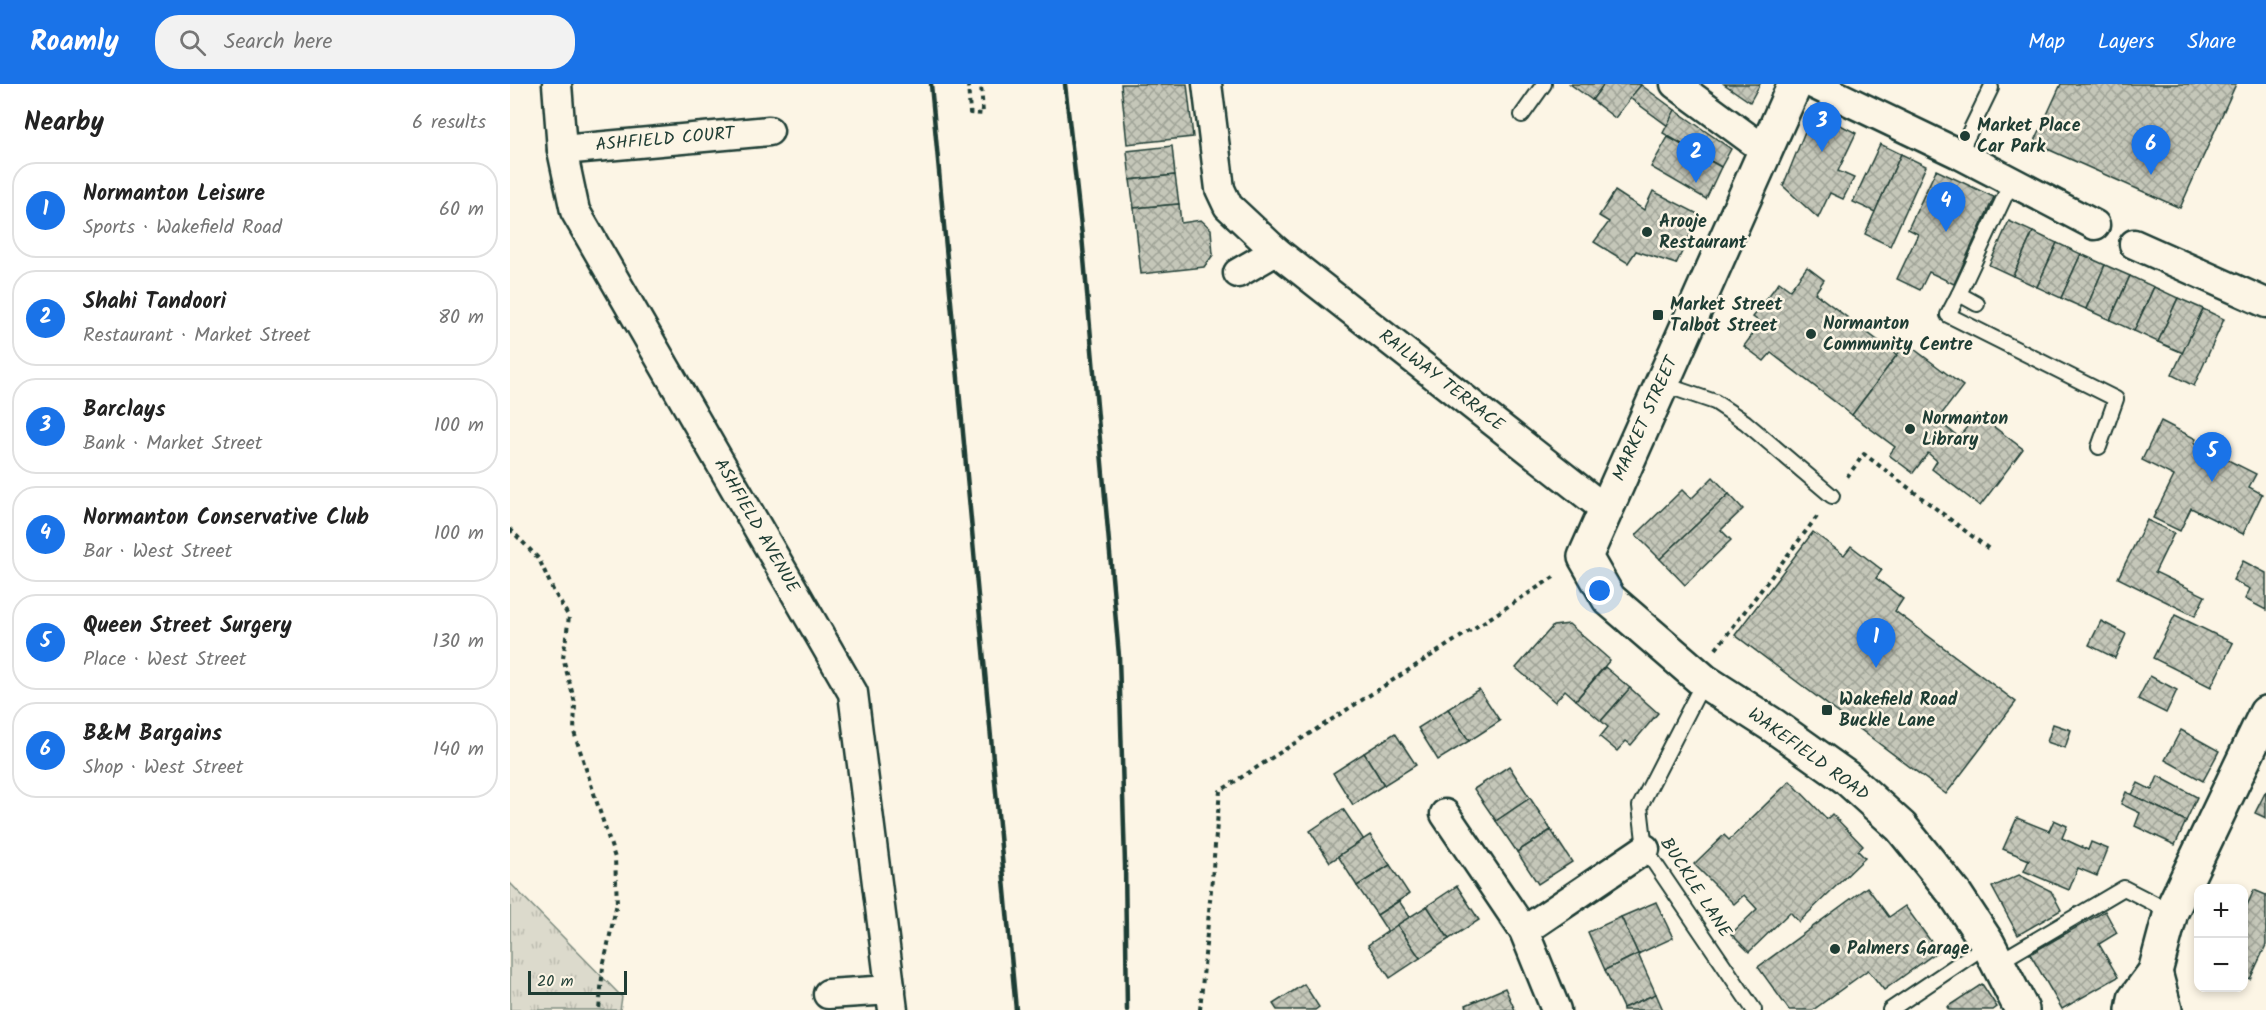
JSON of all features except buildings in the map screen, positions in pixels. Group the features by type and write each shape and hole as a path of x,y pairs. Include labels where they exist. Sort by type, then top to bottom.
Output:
{"street":[{"name":"ASHFIELD AVENUE","path":"557,84 562,150 575,212 852,693 892,1000 828,994"},
{"name":"RAILWAY TERRACE","path":"1207,84 1220,189 1228,206 1276,251 1606,510"},
{"path":"1675,84 1766,151"},
{"name":"MARKET STREET","path":"1585,557 1795,84"},
{"path":"1813,84 1959,154 2094,225"},
{"name":"ASHFIELD COURT","path":"562,150 768,130"},
{"path":"2134,244 2266,303"},
{"path":"1238,273 1276,251"},
{"name":"WAKEFIELD ROAD","path":"1585,557 1609,599 1700,678 1774,726 1847,778 1893,820 1955,894 1993,953 2022,1010"},
{"path":"2140,1008 2155,972 2171,912 2266,713"},
{"path":"1444,814 1524,931 1556,1010"},
{"path":"1524,931 1645,849"}],"lane":[{"path":"1522,115 1544,84"},
{"path":"1959,154 1991,88"},
{"path":"2011,183 1948,315 2116,399 2099,447"},
{"path":"1959,294 1977,304"},
{"path":"1662,384 1715,402 1745,422 1832,496"},
{"name":"BUCKLE LANE","path":"1700,678 1640,806 1645,849 1754,1010"},
{"path":"1890,1010 1993,953 2124,888 2171,912"}],"path":[{"path":"968,84 970,113 983,114 981,84"},
{"path":"1700,678 1864,454 1989,549"},
{"path":"510,529 539,559 553,590 569,617 563,658 575,703 574,732 615,858 617,903 603,967 599,1010"},
{"path":"1200,1010 1220,791 1585,557"}],"green space":[{"path":"510,883 622,997 620,1010 510,1010"}],"railway":[{"path":"931,84 1016,1010"},
{"path":"1065,84 1082,236 1119,656 1127,1010"}],"place":[{"name":"Market Place Car Park","path":"1965,136"},
{"name":"Barclays","path":"1822,152"},
{"name":"B&M Bargains","path":"2151,175"},
{"name":"Shahi Tandoori","path":"1696,183"},
{"name":"Arooje Restaurant","path":"1647,232"},
{"name":"Normanton Conservative Club","path":"1946,232"},
{"name":"Market Street Talbot Street","path":"1658,315"},
{"name":"Normanton Community Centre","path":"1811,334"},
{"name":"Normanton Library","path":"1910,429"},
{"name":"Queen Street Surgery","path":"2212,482"},
{"name":"Normanton Leisure","path":"1876,668"},
{"name":"Wakefield Road Buckle Lane","path":"1827,710"},
{"name":"Palmers Garage","path":"1835,949"}]}
